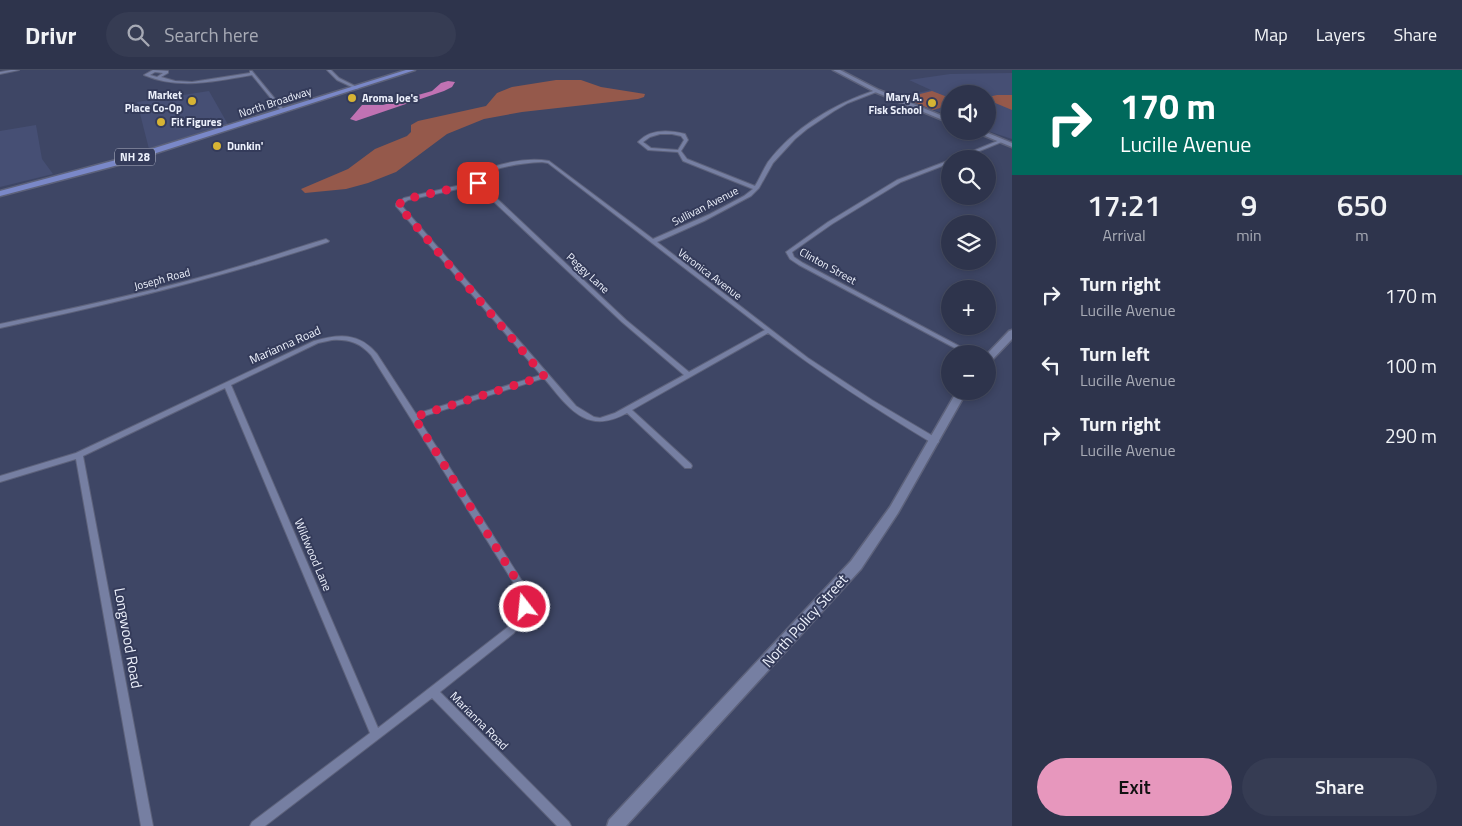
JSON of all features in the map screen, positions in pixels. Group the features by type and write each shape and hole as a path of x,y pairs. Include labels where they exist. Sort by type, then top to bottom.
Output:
{"main road":[{"name":"North Broadway","path":"0,194 119,162 412,70"}],"street":[{"path":"0,73 17,70"},
{"path":"249,70 283,111"},
{"path":"329,70 338,79 357,88"},
{"path":"836,70 877,91 941,117"},
{"path":"159,77 170,82 192,83 253,74"},
{"name":"Sullivan Avenue","path":"652,242 690,226 750,194 756,188 774,158 812,122 852,100 877,91"},
{"path":"677,133 686,139 679,151 653,149 640,142 652,135 677,133"},
{"path":"996,139 1012,145"},
{"path":"978,150 1002,141"},
{"path":"679,151 682,158 691,164 756,188"},
{"name":"Veronica Avenue","path":"478,183 474,179 475,176 486,171 534,161 549,162 824,373 935,441"},
{"name":"Clinton Street","path":"941,164 899,180 830,222 789,252 792,258 801,264 954,345"},
{"path":"478,183 406,199 398,205 544,376 573,408 585,417 600,420 628,410 687,374 768,331"},
{"name":"Peggy Lane","path":"478,183 624,321 687,374"},
{"name":"Joseph Road","path":"0,326 129,298 270,259 326,241"},
{"path":"996,350 1012,333"},
{"name":"Marianna Road","path":"0,479 79,455 316,342 336,337 356,340 369,348 414,417 519,584 525,607 520,619 511,630 432,692 565,826"},
{"path":"414,417 544,376"},
{"name":"Wildwood Lane","path":"227,385 376,735"},
{"name":"North Policy Street","path":"615,826 843,581 894,510 957,400"},
{"path":"628,410 688,466"},
{"name":"Longwood Road","path":"79,455 147,826"},
{"path":"256,826 432,692"}],"shaded area":[{"name":"Mary A. Fisk School","path":"1012,73 1012,139 996,134 996,85 941,85 941,113 898,97 931,90 909,80 950,74"},
{"path":"556,80 581,80 601,87 645,94 644,97 638,99 522,112 484,119 447,134 396,172 368,183 346,189 305,193 301,189 348,169 375,149 407,136 411,132 411,125 418,121 486,106 497,93 512,87"},
{"path":"455,82 452,87 444,91 356,121 350,119 362,105 383,105 432,91 441,83"},
{"path":"209,91 230,128 150,153 137,102"},
{"path":"932,91 941,94 941,108 933,110 904,98"},
{"path":"996,95 1012,95 1012,110 996,103"},
{"path":"36,125 42,159 53,174 0,187 0,131"}],"place":[{"name":"Aroma Joe's","path":"352,98"},
{"name":"Market Place Co-Op","path":"192,101"},
{"name":"Mary A. Fisk School","path":"932,103"},
{"name":"Fit Figures","path":"161,122"},
{"name":"Dunkin'","path":"217,146"}],"route":[{"path":"478,183 406,199 398,205 402,212 510,334 544,376 414,417 519,584 525,607"}]}
